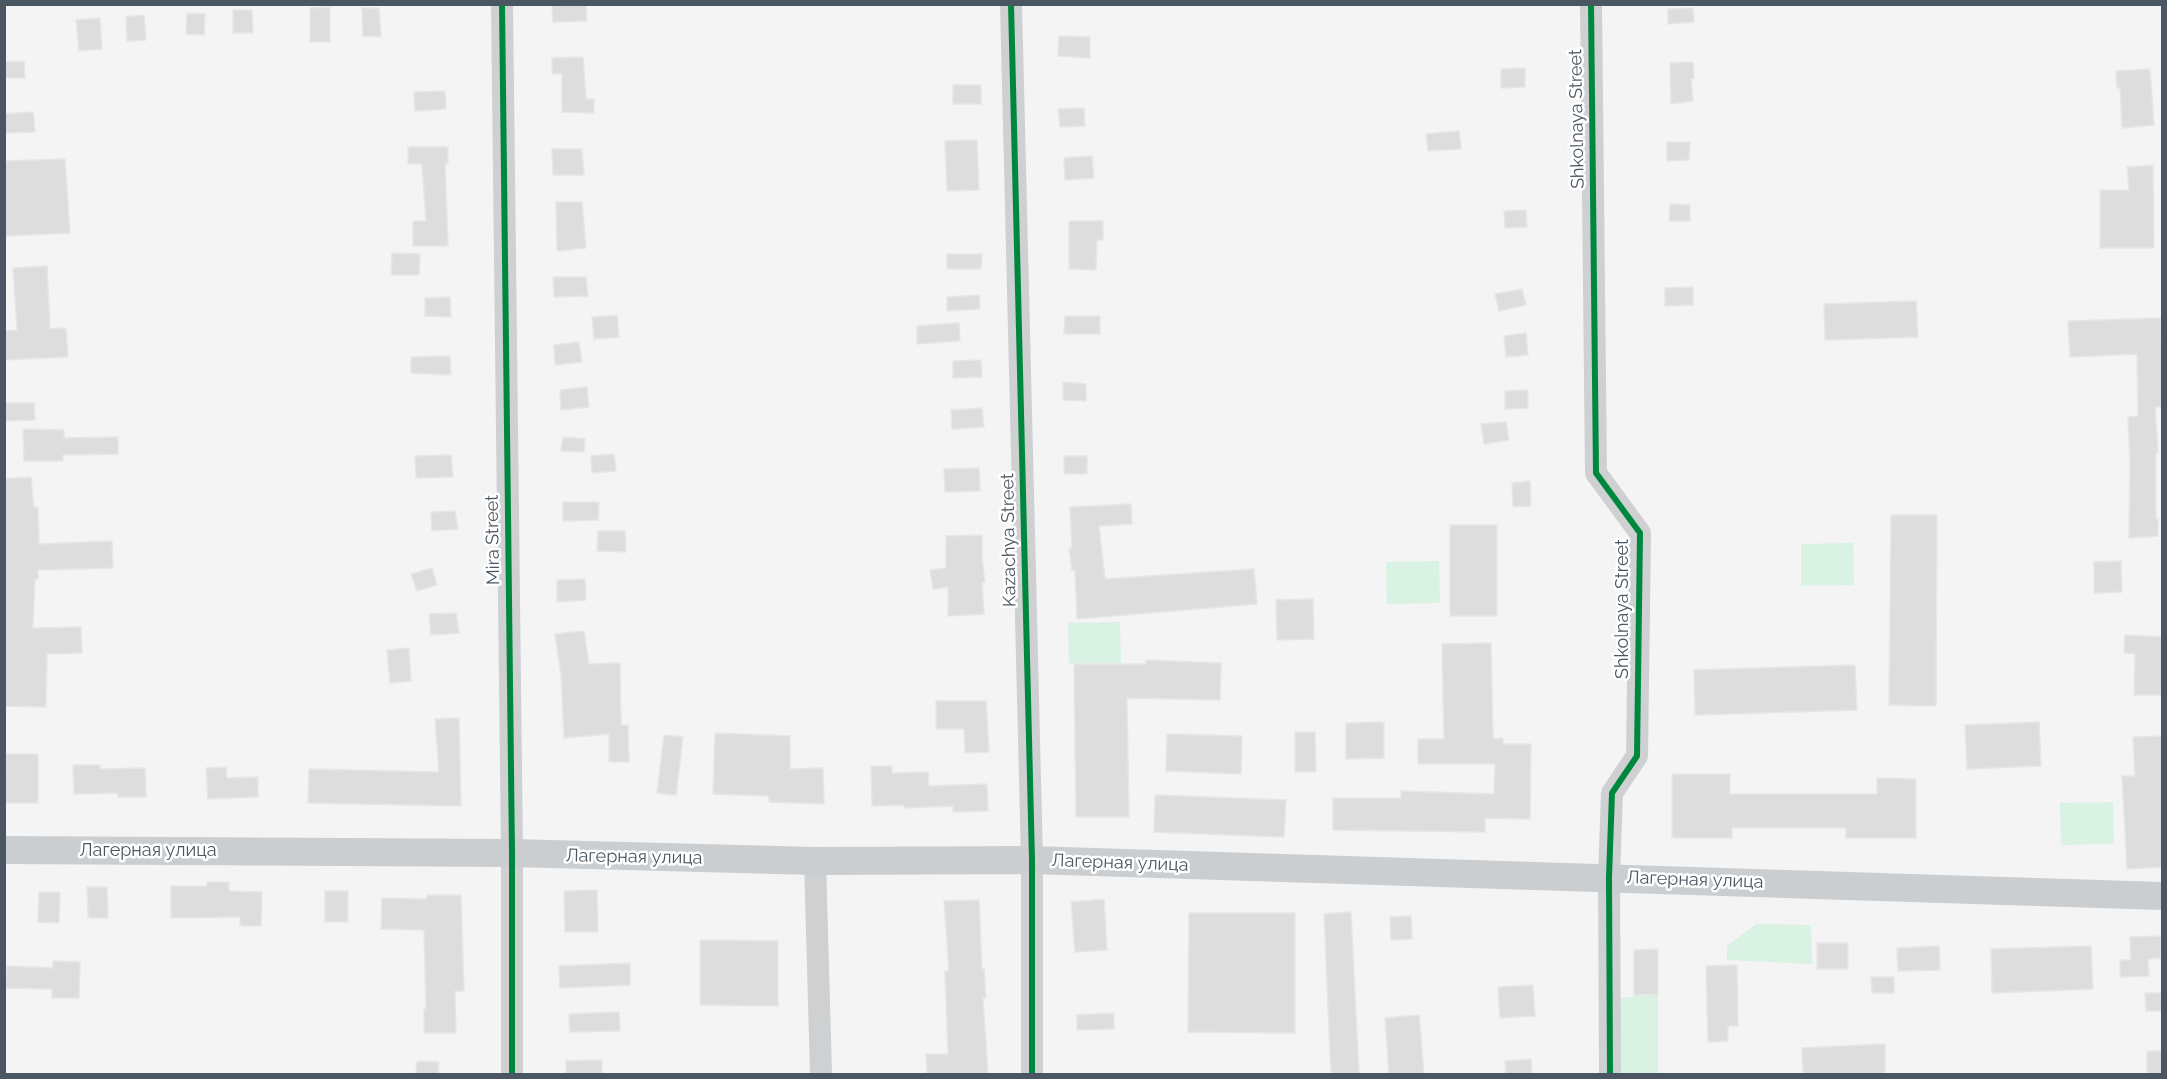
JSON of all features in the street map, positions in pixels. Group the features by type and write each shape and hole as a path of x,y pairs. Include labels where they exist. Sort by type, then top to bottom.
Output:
{"main road":[{"name":"Лагерная улица","path":"4,850 512,853 815,861 1032,861 2163,896"}],"street":[{"name":"Mira Street","path":"502,4 513,1074"},
{"name":"Kazachya Street","path":"1011,4 1032,861 1032,1074"},
{"name":"Shkolnaya Street","path":"1591,4 1596,473 1640,533 1637,756 1612,793 1610,1074"},
{"path":"815,861 821,1074"}],"green space":[{"path":"1853,543 1854,585 1801,586 1801,544"},
{"path":"1439,561 1440,603 1387,604 1386,562"},
{"path":"1120,622 1121,663 1069,664 1068,623"},
{"path":"2113,802 2114,844 2061,845 2060,803"},
{"path":"1756,924 1811,925 1812,964 1727,960 1727,946"},
{"path":"1658,994 1658,1074 1620,1074 1619,998"}],"building":[{"path":"552,4 586,4 587,21 553,22"},
{"path":"330,7 330,42 310,42 310,8"},
{"path":"362,8 379,8 381,37 363,36"},
{"path":"1693,8 1694,22 1668,24 1668,9"},
{"path":"233,10 252,10 253,33 233,33"},
{"path":"187,13 205,14 204,35 186,34"},
{"path":"144,15 146,40 127,41 126,17"},
{"path":"100,18 102,49 79,51 76,20"},
{"path":"1059,36 1090,37 1090,58 1058,56"},
{"path":"583,57 586,99 594,99 594,113 562,112 562,74 552,74 552,58"},
{"path":"24,61 25,78 4,78 4,62"},
{"path":"1693,62 1694,78 1691,79 1693,101 1671,104 1670,63"},
{"path":"1525,68 1525,87 1501,88 1501,69"},
{"path":"2150,69 2154,125 2122,128 2120,88 2117,88 2116,71"},
{"path":"953,85 981,85 981,104 953,104"},
{"path":"445,91 446,109 415,111 414,92"},
{"path":"1084,108 1085,126 1060,127 1058,109"},
{"path":"33,112 35,132 4,133 4,114"},
{"path":"1459,131 1461,149 1428,151 1426,134"},
{"path":"977,140 979,190 947,191 945,141"},
{"path":"1667,142 1690,142 1689,160 1667,161"},
{"path":"408,147 448,147 448,164 445,164 448,246 413,246 413,221 426,221 422,164 408,164"},
{"path":"552,149 582,149 584,175 553,175"},
{"path":"1092,156 1094,178 1065,180 1064,158"},
{"path":"65,159 70,233 4,236 4,161"},
{"path":"2153,165 2154,248 2100,248 2100,190 2129,190 2127,167"},
{"path":"556,202 582,202 586,248 557,251"},
{"path":"1670,204 1690,205 1690,221 1669,221"},
{"path":"1526,210 1527,227 1505,228 1504,211"},
{"path":"1069,221 1103,221 1103,240 1097,240 1096,270 1069,269"},
{"path":"392,253 420,254 419,275 391,275"},
{"path":"947,254 982,254 981,269 947,269"},
{"path":"47,266 50,329 66,328 68,357 4,360 4,331 17,330 13,268"},
{"path":"553,277 586,277 588,296 554,297"},
{"path":"1693,287 1693,305 1665,306 1665,288"},
{"path":"1522,289 1526,305 1499,311 1495,294"},
{"path":"979,295 980,309 947,311 947,297"},
{"path":"450,297 451,317 425,316 425,298"},
{"path":"1916,301 1918,337 1825,340 1824,304"},
{"path":"617,315 619,337 594,339 592,317"},
{"path":"1065,316 1100,316 1100,334 1064,334"},
{"path":"2161,318 2163,407 2155,407 2158,453 2156,453 2156,519 2158,519 2158,536 2129,538 2128,417 2138,416 2137,354 2070,357 2068,321"},
{"path":"959,323 960,341 917,344 917,326"},
{"path":"1526,333 1528,355 1506,357 1504,336"},
{"path":"579,342 582,362 555,365 554,345"},
{"path":"450,356 451,375 411,373 411,357"},
{"path":"981,360 982,377 953,378 953,361"},
{"path":"1063,382 1086,384 1086,401 1063,400"},
{"path":"587,387 589,407 561,410 560,390"},
{"path":"1528,390 1528,408 1505,409 1505,391"},
{"path":"4,403 34,403 35,420 4,421"},
{"path":"982,408 984,427 952,429 951,410"},
{"path":"1506,422 1509,440 1484,444 1481,424"},
{"path":"23,429 64,430 64,438 118,437 118,454 63,455 63,461 24,461"},
{"path":"563,437 585,439 584,452 561,451"},
{"path":"614,454 616,471 592,473 591,456"},
{"path":"451,455 453,477 416,478 415,456"},
{"path":"1064,456 1087,456 1087,474 1064,474"},
{"path":"979,468 980,491 945,492 944,469"},
{"path":"31,477 34,508 38,507 39,544 112,541 113,568 38,570 38,579 35,579 33,628 81,627 82,653 47,654 46,707 4,706 4,479"},
{"path":"1530,481 1531,506 1513,507 1512,483"},
{"path":"563,502 599,502 598,520 563,521"},
{"path":"1131,504 1132,524 1099,526 1105,579 1254,569 1257,604 1077,619 1075,571 1072,571 1069,548 1072,548 1070,507"},
{"path":"455,511 458,529 432,531 431,512"},
{"path":"1891,515 1937,515 1936,706 1889,705"},
{"path":"1450,525 1497,525 1497,616 1450,616"},
{"path":"598,531 625,531 626,552 597,551"},
{"path":"982,535 985,582 982,582 984,614 948,616 948,587 933,589 930,570 946,568 946,536"},
{"path":"2121,561 2122,592 2094,593 2094,562"},
{"path":"432,568 437,585 417,591 411,574"},
{"path":"585,579 586,600 557,602 557,580"},
{"path":"1313,599 1314,639 1277,640 1276,600"},
{"path":"456,613 459,633 431,635 429,614"},
{"path":"584,631 589,664 620,663 621,725 628,725 629,762 609,762 609,734 564,738 561,675 555,634"},
{"path":"2125,635 2163,637 2163,695 2134,695 2135,654 2124,653"},
{"path":"1491,643 1493,739 1503,738 1503,744 1531,744 1530,819 1485,818 1485,832 1333,830 1333,798 1401,798 1401,791 1494,794 1495,764 1418,764 1418,739 1444,739 1442,644"},
{"path":"409,648 411,681 390,683 387,650"},
{"path":"1146,660 1221,663 1220,700 1127,698 1129,817 1076,817 1074,664 1146,664"},
{"path":"1855,665 1857,710 1695,715 1694,670"},
{"path":"936,701 986,701 989,752 965,753 964,729 936,729"},
{"path":"459,718 461,806 308,803 309,769 439,772 435,719"},
{"path":"1384,722 1384,758 1346,759 1346,723"},
{"path":"2039,722 2041,766 1967,769 1965,725"},
{"path":"1295,732 1315,732 1316,772 1295,772"},
{"path":"715,733 790,736 790,769 823,768 824,804 769,802 769,796 713,794"},
{"path":"1167,734 1242,736 1241,774 1166,771"},
{"path":"664,735 683,737 676,795 657,793"},
{"path":"2163,736 2163,867 2127,869 2122,776 2135,776 2133,737"},
{"path":"6,754 38,754 38,803 5,803"},
{"path":"73,765 100,765 100,769 145,768 146,797 118,797 118,793 74,794"},
{"path":"871,766 892,766 892,773 928,772 929,786 987,784 988,811 953,812 953,806 904,808 904,805 872,806"},
{"path":"226,767 227,778 258,777 258,797 208,799 206,768"},
{"path":"1672,774 1730,774 1730,794 1877,794 1877,778 1916,779 1916,838 1846,838 1846,828 1732,828 1732,838 1672,838"},
{"path":"1155,795 1286,800 1284,837 1154,832"},
{"path":"207,882 229,882 229,891 262,892 261,926 240,926 240,917 171,918 171,886 207,886"},
{"path":"87,887 107,887 108,918 88,918"},
{"path":"597,890 598,932 565,932 564,891"},
{"path":"325,891 348,891 348,922 325,922"},
{"path":"39,892 60,892 59,923 38,922"},
{"path":"427,895 461,895 464,991 455,991 456,1033 424,1033 424,1009 426,1009 424,930 381,929 382,898 427,899"},
{"path":"1104,899 1107,950 1075,952 1071,902"},
{"path":"979,900 982,969 984,969 986,998 983,998 988,1074 927,1074 926,1054 948,1054 945,971 949,971 944,901"},
{"path":"1351,912 1359,1074 1331,1074 1324,914"},
{"path":"1189,913 1295,913 1295,1033 1188,1032"},
{"path":"1411,916 1412,939 1391,940 1390,917"},
{"path":"2161,936 2161,958 2148,959 2149,976 2120,977 2120,960 2131,960 2130,937"},
{"path":"700,940 778,941 778,1006 700,1005"},
{"path":"1817,943 1848,943 1848,969 1817,969"},
{"path":"1939,946 1940,970 1898,971 1897,948"},
{"path":"2091,946 2093,989 1992,993 1991,949"},
{"path":"1658,949 1658,994 1634,995 1634,950"},
{"path":"53,961 80,962 79,998 52,998 52,989 6,988 7,966 53,968"},
{"path":"630,963 630,985 560,988 559,966"},
{"path":"1737,965 1738,1026 1728,1026 1728,1041 1708,1042 1706,966"},
{"path":"1871,977 1894,977 1894,993 1872,993"},
{"path":"1533,985 1535,1016 1500,1018 1498,987"},
{"path":"2145,993 2163,993 2163,1011 2146,1011"},
{"path":"619,1012 620,1031 570,1032 569,1014"},
{"path":"1114,1013 1114,1029 1077,1030 1077,1015"},
{"path":"1419,1015 1424,1074 1389,1074 1385,1018"},
{"path":"1885,1044 1885,1074 1803,1074 1802,1048"},
{"path":"2147,1051 2163,1051 2163,1074 2147,1074"},
{"path":"1531,1059 1532,1074 1506,1074 1505,1061"},
{"path":"602,1060 602,1074 566,1074 566,1061"},
{"path":"417,1061 439,1062 438,1074 416,1074"}],"cycle path":[{"path":"502,4 512,853 512,1074"},
{"path":"1011,4 1032,860 1032,1074"},
{"path":"1591,4 1596,473 1640,533 1637,756 1612,793 1609,877 1610,1074"}]}
